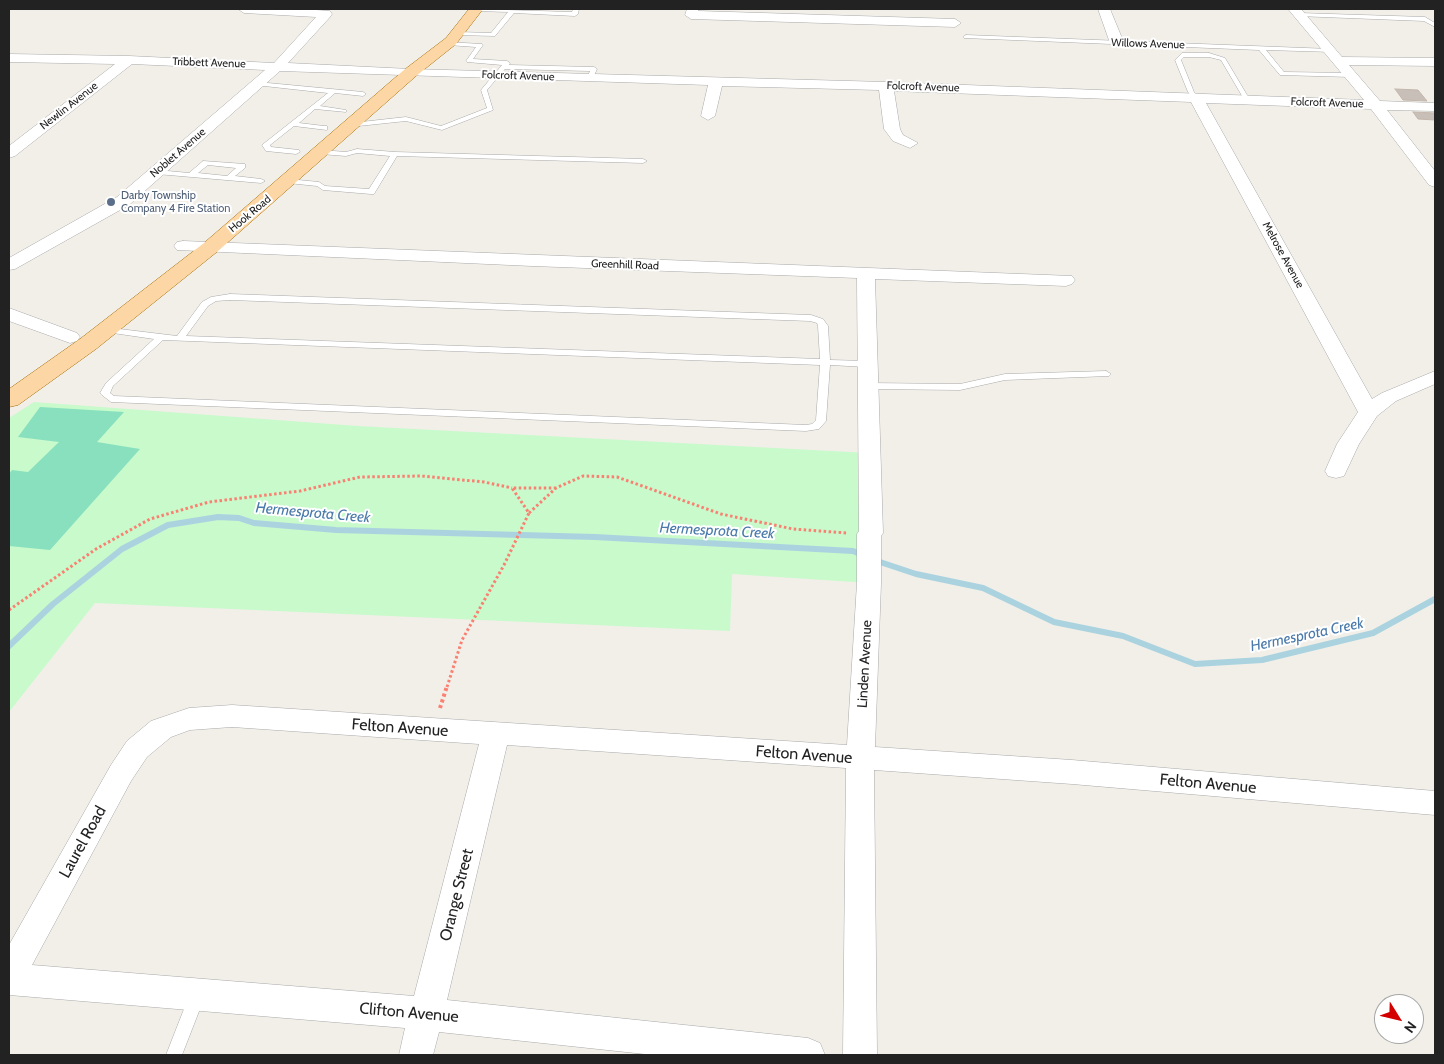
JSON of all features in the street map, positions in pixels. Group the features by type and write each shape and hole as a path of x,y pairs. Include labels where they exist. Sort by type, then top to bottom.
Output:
{"main road":[{"name":"Hook Road","path":"9,381 70,337 183,246 209,233 288,181 322,152 364,94 435,36 457,9"},
{"name":"Hook Road","path":"9,400 106,329 209,233 261,181 324,128 348,118 453,39 476,9"}],"street":[{"name":"Noblet Avenue","path":"9,265 123,201 278,66 326,14 244,9"},
{"path":"947,9 966,37"},
{"path":"1104,9 1118,43"},
{"path":"692,12 955,23"},
{"path":"1297,12 1376,105 1435,182"},
{"path":"1335,56 1435,62"},
{"name":"Tribbett Avenue","path":"9,58 43,57 130,60 410,73"},
{"name":"Newlin Avenue","path":"9,153 130,60"},
{"name":"Folcroft Avenue","path":"410,73 501,71 590,78 886,86 1435,107"},
{"path":"708,116 716,82"},
{"path":"886,86 888,111 894,134 910,143"},
{"name":"Melrose Avenue","path":"1196,98 1369,412"},
{"name":"Greenhill Road","path":"209,233 866,274 1066,280"},
{"name":"Linden Avenue","path":"860,1055 860,759 869,584 869,534 871,534 866,274"},
{"path":"9,314 70,337"},
{"path":"1336,471 1348,444 1369,412 1389,397 1435,377"},
{"name":"Felton Avenue","path":"174,723 209,717 232,716 1072,772 1435,803"},
{"name":"Laurel Road","path":"9,977 121,773 137,749 151,735 174,723"},
{"name":"Orange Street","path":"416,1055 428,1014 496,734"},
{"name":"Clifton Avenue","path":"9,977 428,1014 650,1047 808,1055"}],"lane":[{"path":"476,9 575,14 576,9"},
{"path":"453,39 493,35 508,10"},
{"path":"1297,12 1425,19 1435,25"},
{"name":"Willows Avenue","path":"966,37 1261,48 1335,56"},
{"path":"313,107 348,118 406,119 442,128 491,109 484,90 506,63 469,62 480,45 453,39"},
{"path":"1261,48 1282,74 1351,75"},
{"path":"1196,98 1190,92 1178,60 1182,55 1209,55 1223,59 1247,100"},
{"path":"257,84 364,94"},
{"path":"296,152 266,147 334,91"},
{"path":"293,124 324,128"},
{"path":"322,152 346,154 358,151 396,154 643,161"},
{"path":"288,181 319,184 323,188 371,192 396,154"},
{"path":"191,175 206,163 242,166 229,178"},
{"path":"157,172 261,181"},
{"path":"161,337 109,385 105,393 112,399 129,400 806,428 815,427 821,421 825,364 823,326 820,321 810,318 230,297 214,299 205,304 180,338"},
{"path":"106,329 180,338 825,364 868,375 960,387 1004,377 1106,374"},
{"path":"174,1055 198,995"}],"path":[{"path":"9,610 96,549 150,519 209,502 300,491 360,477 421,476 484,482 512,488 556,488"},
{"path":"439,711 462,640 504,565 529,513 556,488 583,476 617,477 721,514 792,529 869,534"},
{"path":"512,488 529,513"}],"green space":[{"path":"34,402 358,426 869,453 869,583 732,574 730,631 95,603 9,712 9,418"},
{"path":"40,407 124,412 97,442 140,449 50,550 9,546 9,474 12,470 28,472 59,442 18,437"}],"building":[{"path":"1395,89 1418,90 1427,101 1403,100"},
{"path":"1413,112 1435,113 1435,120 1418,119"}],"waterway":[{"name":"Hermesprota Creek","path":"9,646 53,604 122,549 168,525 218,517 239,518 254,523 336,530 595,537 853,551 865,556"},
{"name":"Hermesprota Creek","path":"874,560 916,574 983,588 1054,622 1123,636 1195,664 1262,660 1373,633 1435,599"}],"place":[{"name":"Darby Township Company 4 Fire Station","path":"111,202"}]}
